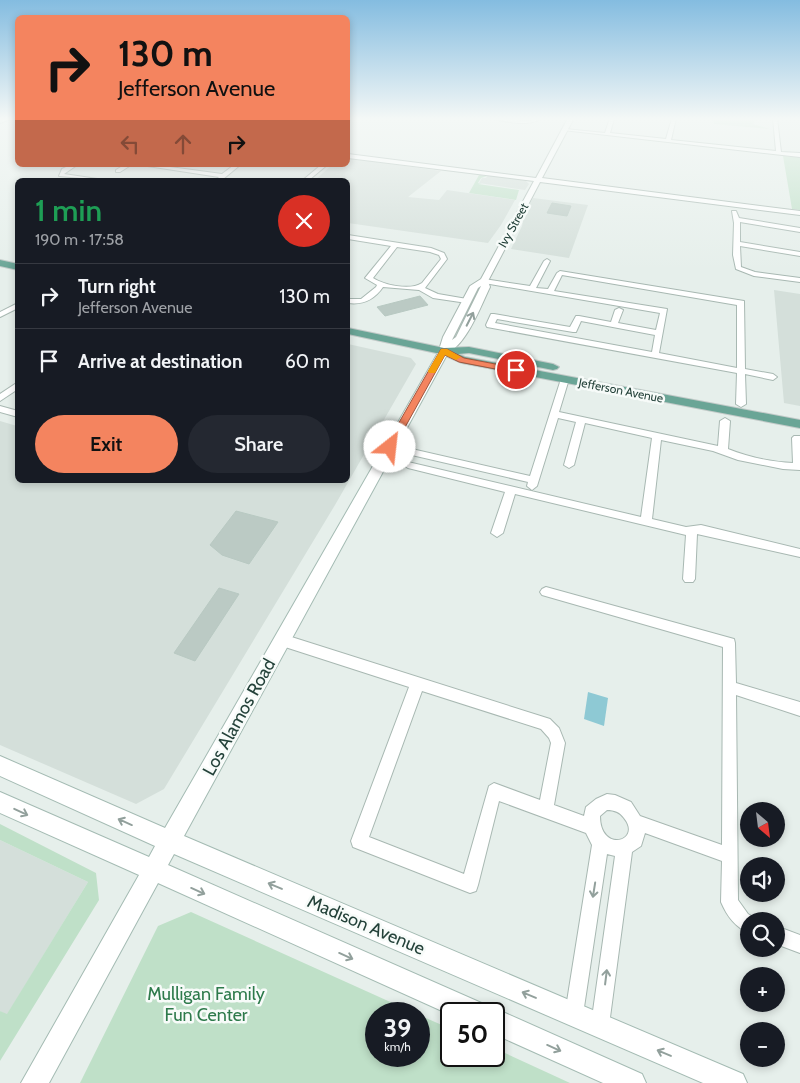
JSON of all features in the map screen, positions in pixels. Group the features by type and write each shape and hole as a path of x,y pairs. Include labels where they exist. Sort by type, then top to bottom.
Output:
{"main road":[{"path":"0,263 15,266"},
{"name":"Jefferson Avenue","path":"350,331 444,351 469,350 741,404 798,418"},
{"name":"Jefferson Avenue","path":"444,351 462,360 763,417 798,418"},
{"name":"Los Alamos Road","path":"34,1083 444,351"},
{"name":"Madison Avenue","path":"0,766 734,1083"},
{"path":"0,802 450,1002"},
{"path":"505,1026 633,1083"}],"street":[{"path":"67,169 61,175 86,178"},
{"path":"118,171 122,169"},
{"path":"168,169 221,178 233,169"},
{"path":"308,178 320,169"},
{"path":"447,169 800,213"},
{"name":"Ivy Street","path":"444,351 448,337 474,286 484,280 544,169"},
{"path":"734,212 737,220 737,264 741,270 754,274 800,280"},
{"path":"737,220 800,230"},
{"path":"350,237 440,253 444,259 425,285 420,288"},
{"path":"396,244 371,274 369,278 371,280 382,284 420,288 434,295 467,301"},
{"path":"737,244 800,254"},
{"path":"532,289 547,261"},
{"path":"542,270 560,270 741,302 741,404"},
{"path":"550,292 560,270"},
{"name":"Ivy Street","path":"444,351 460,339 486,287 484,280"},
{"path":"484,280 664,311 656,355"},
{"path":"350,301 370,299 382,284"},
{"path":"0,315 15,307"},
{"path":"614,324 619,310"},
{"path":"660,333 579,318 573,330 494,316 490,325 773,377"},
{"path":"529,494 565,379"},
{"path":"0,398 15,387"},
{"path":"0,409 15,413"},
{"path":"554,414 783,466 799,466 796,438"},
{"path":"569,465 580,420"},
{"path":"723,451 725,421"},
{"path":"646,522 656,436"},
{"path":"390,447 533,480"},
{"path":"420,468 426,455"},
{"path":"408,465 686,532 700,529 800,553"},
{"path":"497,533 511,490"},
{"path":"689,579 692,530"},
{"path":"546,592 730,643 730,902 740,917"},
{"path":"282,640 417,685 545,724 554,733 558,743 546,809"},
{"path":"417,685 359,841 470,885 494,791 592,826"},
{"path":"729,687 800,709"},
{"path":"607,802 620,805 632,815 635,822 636,836 634,842 624,849 612,848 601,842 592,826 592,813 601,804 607,802"},
{"path":"635,822 729,856"},
{"path":"574,1014 601,842"},
{"path":"600,1025 624,849"},
{"path":"785,938 800,944"}],"shaded area":[{"path":"328,169 423,169 441,171 408,197 439,200 447,190 515,200 488,243 350,223 350,178 317,178"},
{"path":"488,175 526,181 529,184 525,190 479,183 482,178 486,178"},
{"path":"533,198 588,205 569,258 511,249 522,226 525,212"},
{"path":"774,290 800,294 800,406 784,403"},
{"path":"350,344 411,358 416,364 350,479"},
{"path":"0,421 15,425 15,483 348,483 164,789 136,804 0,745"},
{"path":"0,840 88,882 7,1015 0,1011"}],"green space":[{"path":"785,169 800,169 800,210 792,209"},
{"path":"479,175 487,176 481,178 478,183 482,184 478,184 519,190 516,200 469,193"},
{"path":"0,824 96,873 99,900 0,1061 0,1011 7,1014 88,882 0,840"},
{"name":"Mulligan Family Fun Center","path":"191,912 390,1002 365,1002 365,1067 430,1067 430,1020 440,1024 440,1067 505,1067 505,1053 570,1083 80,1083 158,926"}],"water":[{"path":"588,692 608,698 604,726 584,719"}],"building":[{"path":"552,203 571,206 567,216 547,213"},
{"path":"420,296 428,305 385,316 377,307"},
{"path":"236,511 278,522 249,564 222,555 210,545"},
{"path":"219,588 239,594 195,661 174,653"}],"slow traffic":[{"path":"432,371 444,351 456,357"}],"route":[{"path":"390,447 444,351 462,360 516,370"}]}
